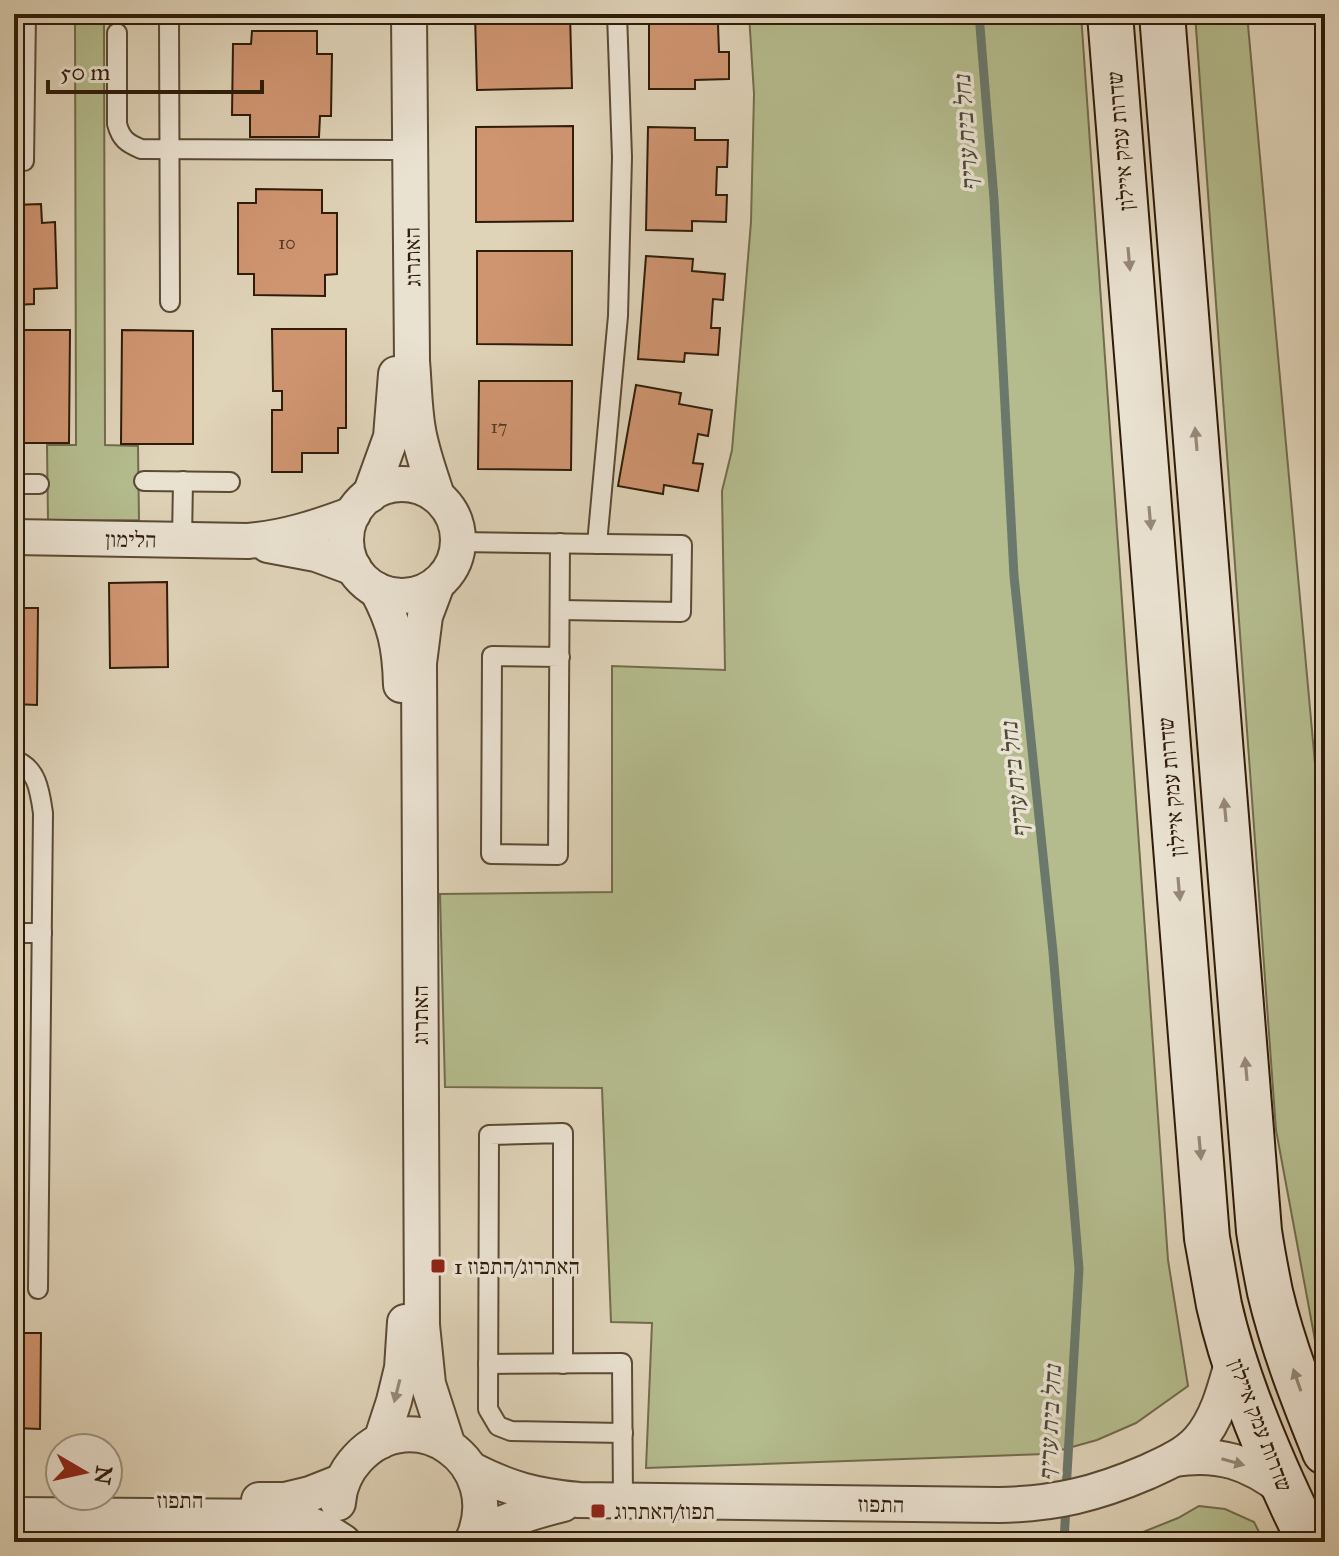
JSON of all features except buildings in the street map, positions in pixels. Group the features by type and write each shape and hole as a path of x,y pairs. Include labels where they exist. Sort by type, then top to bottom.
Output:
{"main road":[{"name":"שדרות עמק איילון","path":"1110,14 1207,1238 1220,1306 1255,1419 1310,1542"},
{"path":"1162,14 1259,1231 1284,1343 1325,1452"}],"street":[{"name":"האתרוג","path":"362,504 391,437 395,410 392,14"},
{"name":"האתרוג","path":"409,14 414,386 418,429 437,496"},
{"path":"404,484 423,488 437,496 450,511 457,528 458,547 453,565 442,580 427,591 410,596 386,594 350,562 348,526 362,504 384,487 404,484"},
{"name":"הלימון","path":"14,537 248,541 295,534 362,504"},
{"name":"הלימון","path":"248,541 306,552 366,579"},
{"name":"האתרוג","path":"366,579 390,614 397,634 401,666 405,1296 402,1368 381,1441"},
{"name":"האתרוג","path":"437,584 425,616 419,663 422,1310 428,1384 459,1458 474,1476 480,1494 479,1524 473,1540"},
{"name":"התפוז","path":"381,1441 394,1436 414,1435 433,1439 495,1481 546,1497 579,1500 999,1505 1054,1502 1118,1485 1168,1462 1198,1442 1211,1423 1234,1356"},
{"path":"345,1542 338,1511 343,1481 351,1465 363,1452 381,1441"},
{"name":"התפוז","path":"1168,1462 1198,1456 1241,1464 1265,1475 1285,1490"},
{"name":"התפוז","path":"14,1500 285,1500 343,1481"},
{"name":"התפוז","path":"473,1540 497,1524 579,1500"},
{"name":"התפוז","path":"14,1515 185,1529 275,1517 297,1519 345,1542"}],"lane":[{"path":"24,161 20,37 26,14"},
{"path":"169,14 170,302"},
{"path":"597,544 618,316 622,157 617,14"},
{"path":"117,33 117,124 120,135 127,143 141,149 394,150"},
{"path":"144,481 230,482"},
{"path":"182,540 183,481"},
{"path":"14,484 39,484"},
{"path":"458,542 682,545 681,612 560,610"},
{"path":"560,543 560,657 558,855 491,854 492,656 560,657"},
{"path":"14,760 33,774 43,813 38,1289"},
{"path":"14,933 42,933"},
{"path":"563,1364 563,1133 489,1135 488,1409 498,1426 511,1431 623,1433"},
{"path":"488,1364 622,1363 623,1500"}],"green space":[{"path":"75,14 104,14 105,445 138,446 139,520 48,521 47,445 76,445"},
{"path":"749,14 1081,14 1168,1260 1188,1386 1136,1423 1097,1440 1047,1454 646,1468 652,1323 611,1322 602,1088 445,1087 440,894 612,892 612,666 725,670 722,491 732,450 751,222 754,94"},
{"path":"1195,14 1247,14 1325,874 1325,1368 1317,1351 1276,1130"},
{"path":"1199,1506 1225,1509 1254,1522 1264,1542 1118,1542 1178,1518"}],"waterway":[{"name":"נחל בית עריף","path":"979,14 994,199 1014,576 1053,952 1079,1269 1066,1491"},
{"name":"נחל בית עריף","path":"1064,1542 1066,1505"}],"place":[{"name":"האתרוג/התפוז 1","path":"438,1266"},
{"name":"תפוז/האתרוג","path":"598,1511"}]}
